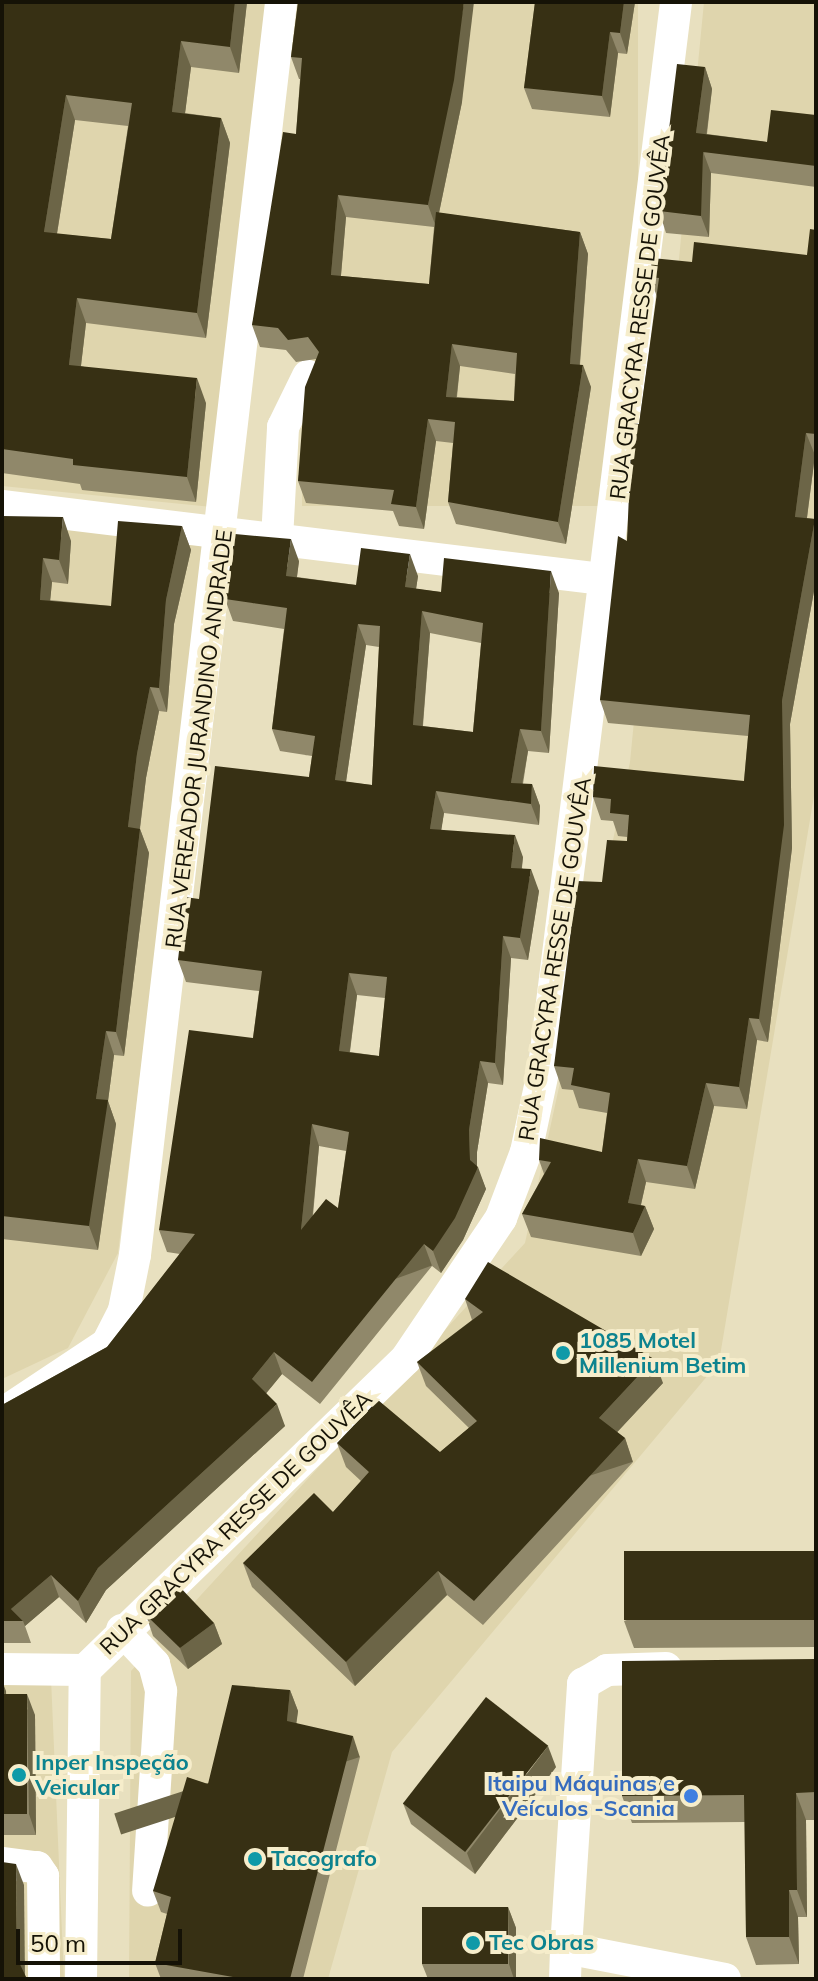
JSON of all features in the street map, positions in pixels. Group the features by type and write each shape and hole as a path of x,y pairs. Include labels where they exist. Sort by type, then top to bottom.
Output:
{"street":[{"name":"RUA VEREADOR JURANDINO ANDRADE","path":"2,1414 107,1344 124,1310 224,533 281,2"},
{"name":"RUA GRACYRA RESSE DE GOUVÊA","path":"2,1669 85,1670 122,1630 406,1359 501,1218 526,1152 544,1067 610,580 676,2"},
{"path":"277,539 283,427 308,376"},
{"path":"2,506 610,580"},
{"path":"122,1630 154,1664 161,1691 148,1891"},
{"path":"703,1668 607,1670 583,1684 565,1963 725,1979"},
{"path":"81,1979 85,1670"},
{"path":"2,1863 37,1867 43,1886 44,1979"},
{"path":"43,1886 84,1888"},
{"path":"43,1942 82,1943"}],"shaded area":[{"path":"2,2 267,2 212,507 2,486"},
{"path":"302,2 638,2 638,506 302,506"},
{"path":"704,2 816,2 816,784 719,1362 392,1752 328,1979 129,1979 131,1671 525,1243 630,762"},
{"path":"2,520 207,539 118,1253 68,1348 2,1379"},
{"path":"51,1678 64,1979 2,1979 2,1679"}],"building":[{"path":"2,2 235,2 230,47 181,41 172,112 221,118 197,313 77,298 69,365 197,378 187,477 73,465 73,459 2,449","holes":["66,95 132,103 111,239 44,232"]},
{"path":"298,2 464,2 454,80 428,205 338,195 331,275 429,284 436,212 580,232 570,364 583,365 558,522 448,502 455,422 428,419 416,507 391,504 394,490 298,481 305,387 319,352 308,337 288,340 278,328 252,325 283,132 296,134 302,58 291,57","holes":["452,344 517,353 514,401 446,397"]},
{"path":"535,2 624,2 620,33 610,32 602,96 524,88"},
{"path":"677,64 705,67 696,133 767,142 771,110 816,115 816,166 703,152 701,216 659,211"},
{"path":"810,229 816,230 816,434 806,433 795,517 815,519 782,701 784,825 759,1019 749,1018 739,1087 706,1083 687,1166 638,1159 628,1203 645,1206 633,1233 522,1214 551,1162 539,1160 540,1138 602,1152 610,1093 571,1085 574,1068 554,1066 577,881 602,882 607,840 627,841 629,815 610,813 611,799 593,797 594,766 744,781 750,715 600,700 618,536 627,541 632,423 639,424 659,278 650,277 652,258 692,262 694,242 807,255"},
{"path":"2,516 63,517 59,560 43,558 40,600 111,606 118,521 182,526 166,600 159,688 150,687 137,754 128,827 140,829 116,1032 106,1031 96,1099 108,1100 89,1226 2,1216"},
{"path":"235,534 291,539 286,576 356,585 361,548 410,554 405,587 441,592 444,558 551,571 541,731 520,729 511,783 532,784 531,804 436,791 430,829 515,835 511,868 531,869 520,938 503,936 495,1063 480,1061 469,1130 470,1160 478,1167 455,1218 433,1251 424,1244 312,1382 274,1352 252,1379 277,1404 98,1568 78,1601 51,1575 11,1609 23,1621 2,1621 2,1405 107,1347 195,1234 159,1230 189,1030 253,1038 262,971 178,960 185,897 199,899 215,766 309,777 315,736 272,729 287,608 225,599","holes":["422,611 483,623 473,732 413,725","358,624 380,626 372,785 335,780","349,973 387,977 379,1056 339,1051","312,1124 349,1132 338,1208 326,1199 301,1230"]},
{"path":"488,1262 654,1359 599,1418 625,1438 474,1601 438,1571 346,1662 243,1563 314,1493 333,1512 369,1472 337,1443 378,1400 440,1452 477,1421 417,1362 483,1312 465,1299"},
{"path":"624,1551 816,1551 816,1620 624,1620"},
{"path":"176,1583 214,1623 180,1648 146,1615"},
{"path":"816,1659 816,1792 796,1793 797,1890 789,1890 789,1937 746,1937 744,1795 622,1796 622,1661"},
{"name":"Tacografo","path":"232,1685 290,1690 287,1721 353,1736 290,1979 244,1979 155,1963 171,1897 153,1891 187,1777 208,1784"},
{"name":"Inper Inspeção Veicular","path":"2,1694 27,1694 27,1814 2,1814"},
{"path":"486,1697 548,1746 465,1852 403,1803"},
{"path":"2,1862 16,1864 17,1958 27,1979 2,1979"},
{"path":"422,1907 508,1907 508,1964 422,1964"}],"place":[{"name":"1085 Motel Millenium Betim","path":"563,1353"},
{"name":"Inper Inspeção Veicular","path":"19,1775"},
{"name":"Itaipu Máquinas e Veículos -Scania","path":"691,1796"},
{"name":"Tacografo","path":"255,1859"},
{"name":"Tec Obras","path":"473,1943"}]}
